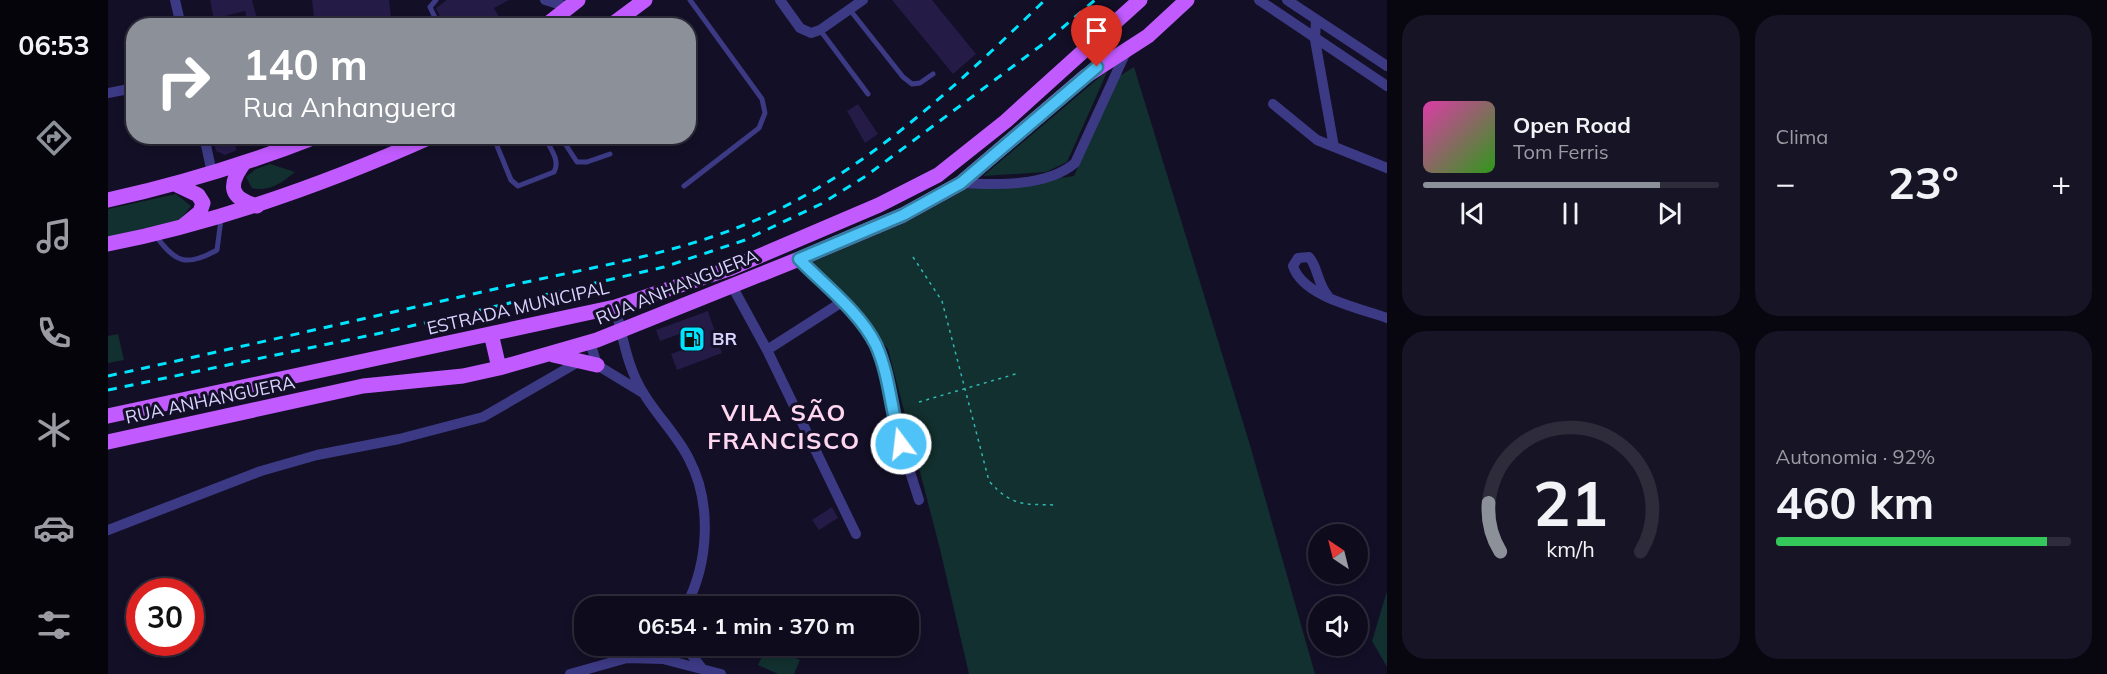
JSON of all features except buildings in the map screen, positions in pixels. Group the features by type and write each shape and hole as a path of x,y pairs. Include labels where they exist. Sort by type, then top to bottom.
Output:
{"main road":[{"path":"621,18 645,0"},
{"name":"ESTRADA MUNICIPAL","path":"108,416 609,308 729,269 879,205 938,175 1006,121 1140,0"},
{"name":"RUA ANHANGUERA","path":"108,442 363,386 423,381 499,368 594,341 799,259 903,215 961,183 1086,76 1108,60 1126,52 1160,27 1187,0"},
{"path":"555,18 573,4"},
{"path":"108,200 177,185 296,144"},
{"path":"108,244 178,230 221,218 413,144"},
{"path":"244,163 234,179 234,192 241,201 257,206"},
{"path":"177,185 198,195 203,204 194,218 178,230"},
{"path":"594,341 604,332 609,308"},
{"path":"353,364 380,364 494,342 533,331 549,322"},
{"path":"494,342 499,368"},
{"path":"550,354 597,365"}],"street":[{"path":"175,0 179,18"},
{"path":"545,0 573,4"},
{"path":"780,0 800,28 812,33 820,30 863,0"},
{"path":"1259,0 1315,40 1387,86"},
{"path":"1287,0 1387,66"},
{"path":"1316,19 1315,40 1334,147"},
{"path":"961,183 984,184 1035,180 1067,170 1075,163 1126,52"},
{"path":"108,93 126,90"},
{"path":"1273,104 1317,140 1387,168"},
{"path":"206,144 212,173"},
{"path":"799,259 842,302 875,343 882,361 895,425 919,500"},
{"path":"732,286 767,350 856,534"},
{"path":"1328,296 1387,318"},
{"path":"767,350 842,302"},
{"path":"609,308 621,330 624,347 643,394 689,458 703,494 703,553 690,596"},
{"path":"594,341 597,365 643,394"},
{"path":"108,530 261,471 316,455 399,439 483,417 580,361"},
{"path":"692,656 701,667"},
{"path":"570,674 627,658 663,659 721,674"}],"lane":[{"path":"434,18 430,7 436,0"},
{"path":"684,186 759,128 765,113 762,99 690,0"},
{"path":"850,9 903,77 912,84 920,83 933,74"},
{"path":"820,30 868,94"},
{"path":"496,144 511,180 518,186 554,172 557,168 557,162 548,144"},
{"path":"565,144 577,162 587,162 610,154"},
{"path":"156,235 175,258 182,261 198,259 217,250 221,218"}],"path":[{"path":"914,257 942,300 962,388 988,481 1004,498 1022,504 1057,505"},
{"path":"919,402 1019,373"}],"green space":[{"path":"1134,67 1250,445 1308,656 1315,674 969,674 940,549 888,349 842,296 806,262 961,189 991,188 1074,176 1118,77"},
{"path":"1108,70 1067,162 1046,172 983,176"},
{"path":"270,164 295,172 270,188 252,188 246,177 256,169"},
{"path":"176,194 191,206 180,220 108,237 108,209"},
{"path":"118,334 124,360 108,363 108,336"},
{"path":"1387,591 1387,667 1372,641"},
{"path":"762,656 791,656 800,660 794,674 778,674 758,665"}],"railway":[{"path":"108,376 637,258 733,230 803,197 878,148 947,92 1045,0"},
{"path":"108,390 381,333 664,267 745,240 821,204 866,176 1047,41 1095,0"}],"place":[{"name":"BR","path":"692,339"}],"district":[{"name":"VILA SÃO FRANCISCO","path":"784,427"}],"route":[{"path":"901,444 882,361 875,343 842,302 799,259 903,215 961,183 1097,67"}]}
